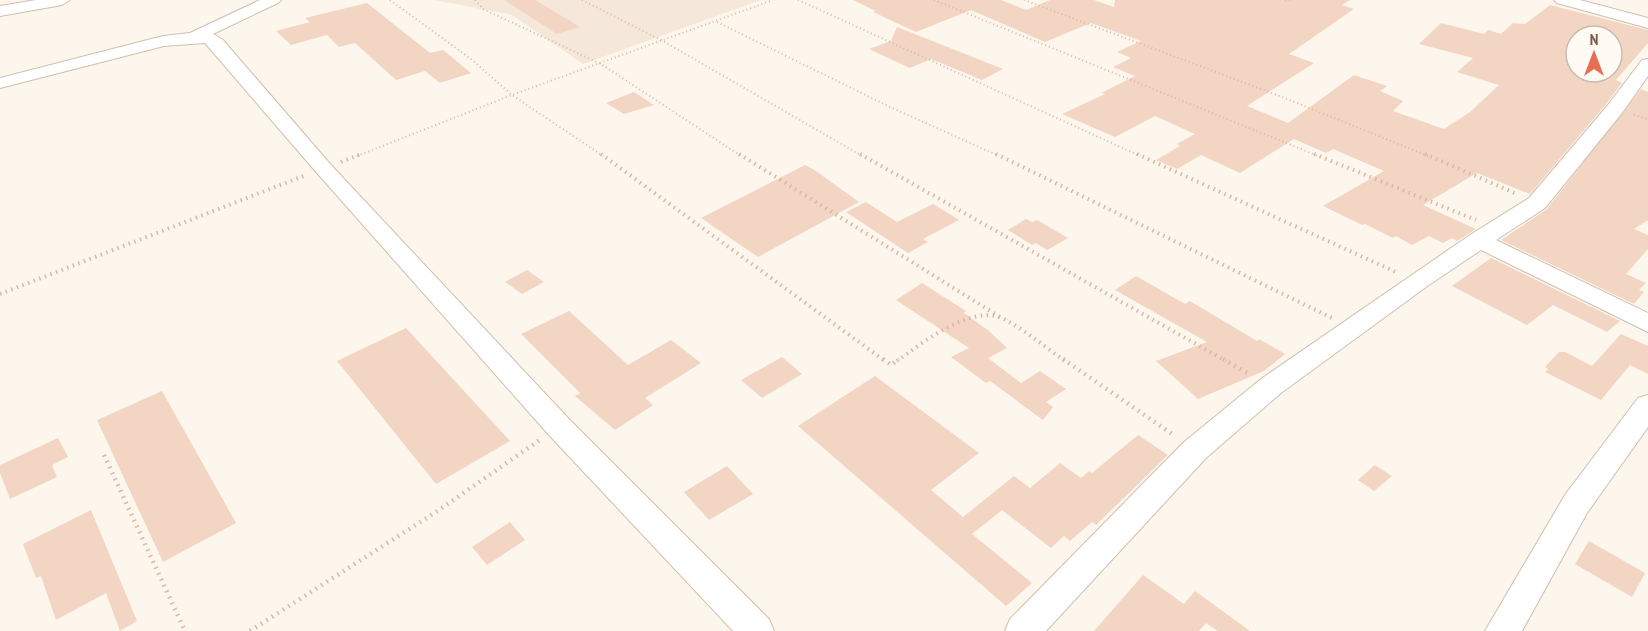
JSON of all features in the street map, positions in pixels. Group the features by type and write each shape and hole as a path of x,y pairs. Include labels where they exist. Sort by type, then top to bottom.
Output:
{"street":[{"path":"0,11 62,0"},
{"path":"194,37 273,0"},
{"path":"1562,0 1648,23"},
{"path":"0,83 163,41 194,37 209,38 217,44 324,169 559,427 756,631"},
{"path":"1023,631 1195,450 1271,386 1417,282 1537,203 1615,109 1648,64"},
{"path":"1487,234 1648,323"},
{"path":"1503,631 1576,504 1648,405"}],"path":[{"path":"390,0 471,59 512,95 652,190 891,365 935,334 978,315 1002,318"},
{"path":"475,0 483,9 601,64 729,148 1002,318 1195,450"},
{"path":"582,0 663,41 977,222 1271,386"},
{"path":"0,294 512,95 773,0"},
{"path":"798,0 1417,282"},
{"path":"934,0 1487,234"},
{"path":"1024,0 1306,106 1435,158 1537,203"},
{"path":"1285,0 1290,0"},
{"path":"717,21 890,107 976,145 1352,328"},
{"path":"250,631 439,510 559,427"},
{"path":"104,455 185,631"}],"shaded area":[{"path":"434,0 761,0 583,64 512,15"}],"building":[{"path":"504,0 535,0 580,27 557,34"},
{"path":"853,0 1001,0 1026,10 1050,0 1094,0 1114,7 1115,0 1350,0 1342,5 1354,9 1289,54 1314,63 1247,106 1288,123 1354,75 1387,86 1380,91 1403,101 1393,111 1444,129 1470,112 1499,85 1457,72 1473,58 1419,44 1441,23 1484,34 1488,30 1501,34 1513,23 1525,24 1550,5 1648,30 1648,43 1624,71 1624,24 1564,24 1564,84 1621,84 1530,194 1477,173 1423,205 1476,229 1457,241 1452,238 1443,243 1429,236 1412,245 1396,236 1393,238 1323,206 1384,171 1333,149 1326,153 1294,139 1240,173 1201,155 1177,169 1156,160 1195,134 1155,116 1115,137 1062,114 1105,94 1101,93 1135,76 1113,67 1131,58 1117,52 1141,41 1091,23 1045,42 971,10 916,32 873,12 876,11"},
{"path":"367,3 430,53 443,50 471,73 440,83 425,71 396,80 355,43 339,47 327,35 291,45 276,31 310,22 305,18"},
{"path":"897,27 1003,69 982,80 931,59 910,68 869,49 891,41"},
{"path":"1641,89 1648,92 1648,220 1634,229 1648,235 1648,249 1626,274 1646,283 1639,290 1644,292 1634,304 1501,240 1547,209"},
{"path":"634,92 654,105 624,114 606,103"},
{"path":"805,165 859,202 758,257 701,218"},
{"path":"866,202 897,222 933,204 959,220 923,239 928,242 908,253 846,212"},
{"path":"1026,219 1032,222 1037,220 1068,238 1047,250 1036,243 1032,245 1008,230"},
{"path":"1481,253 1620,321 1607,332 1553,305 1527,325 1452,286 1491,258"},
{"path":"527,270 544,282 522,294 505,282"},
{"path":"1136,276 1185,304 1190,301 1257,341 1259,339 1285,354 1264,371 1198,399 1156,361 1207,342 1115,290"},
{"path":"922,283 966,311 964,313 989,331 1007,348 988,358 1021,383 1040,371 1066,389 1046,402 1053,407 1043,420 990,381 986,383 951,357 969,348 896,300"},
{"path":"569,311 628,365 671,340 701,363 645,398 653,405 615,430 575,396 580,393 521,334"},
{"path":"406,328 510,441 436,484 337,361"},
{"path":"1621,334 1648,346 1648,374 1630,365 1601,400 1545,372 1548,369 1545,367 1559,352 1565,352 1592,366"},
{"path":"782,357 802,374 762,398 741,380"},
{"path":"875,376 979,453 931,490 963,517 1014,476 1030,488 1060,463 1081,478 1089,471 1092,473 1138,435 1168,455 1096,525 1092,522 1070,541 1064,536 1051,548 1002,510 972,534 1032,583 1006,606 798,426"},
{"path":"162,391 236,523 163,562 97,420"},
{"path":"58,438 68,457 52,465 57,477 10,499 0,473 0,465"},
{"path":"1375,465 1392,476 1374,491 1358,480"},
{"path":"727,466 753,494 709,520 684,492"},
{"path":"91,510 137,621 120,631 106,593 56,620 41,576 36,578 23,544"},
{"path":"510,522 525,540 487,565 472,547"},
{"path":"1589,541 1645,573 1632,597 1575,564"},
{"path":"1143,575 1184,604 1195,591 1250,631 1218,631 1206,623 1199,631 1094,631"}]}
